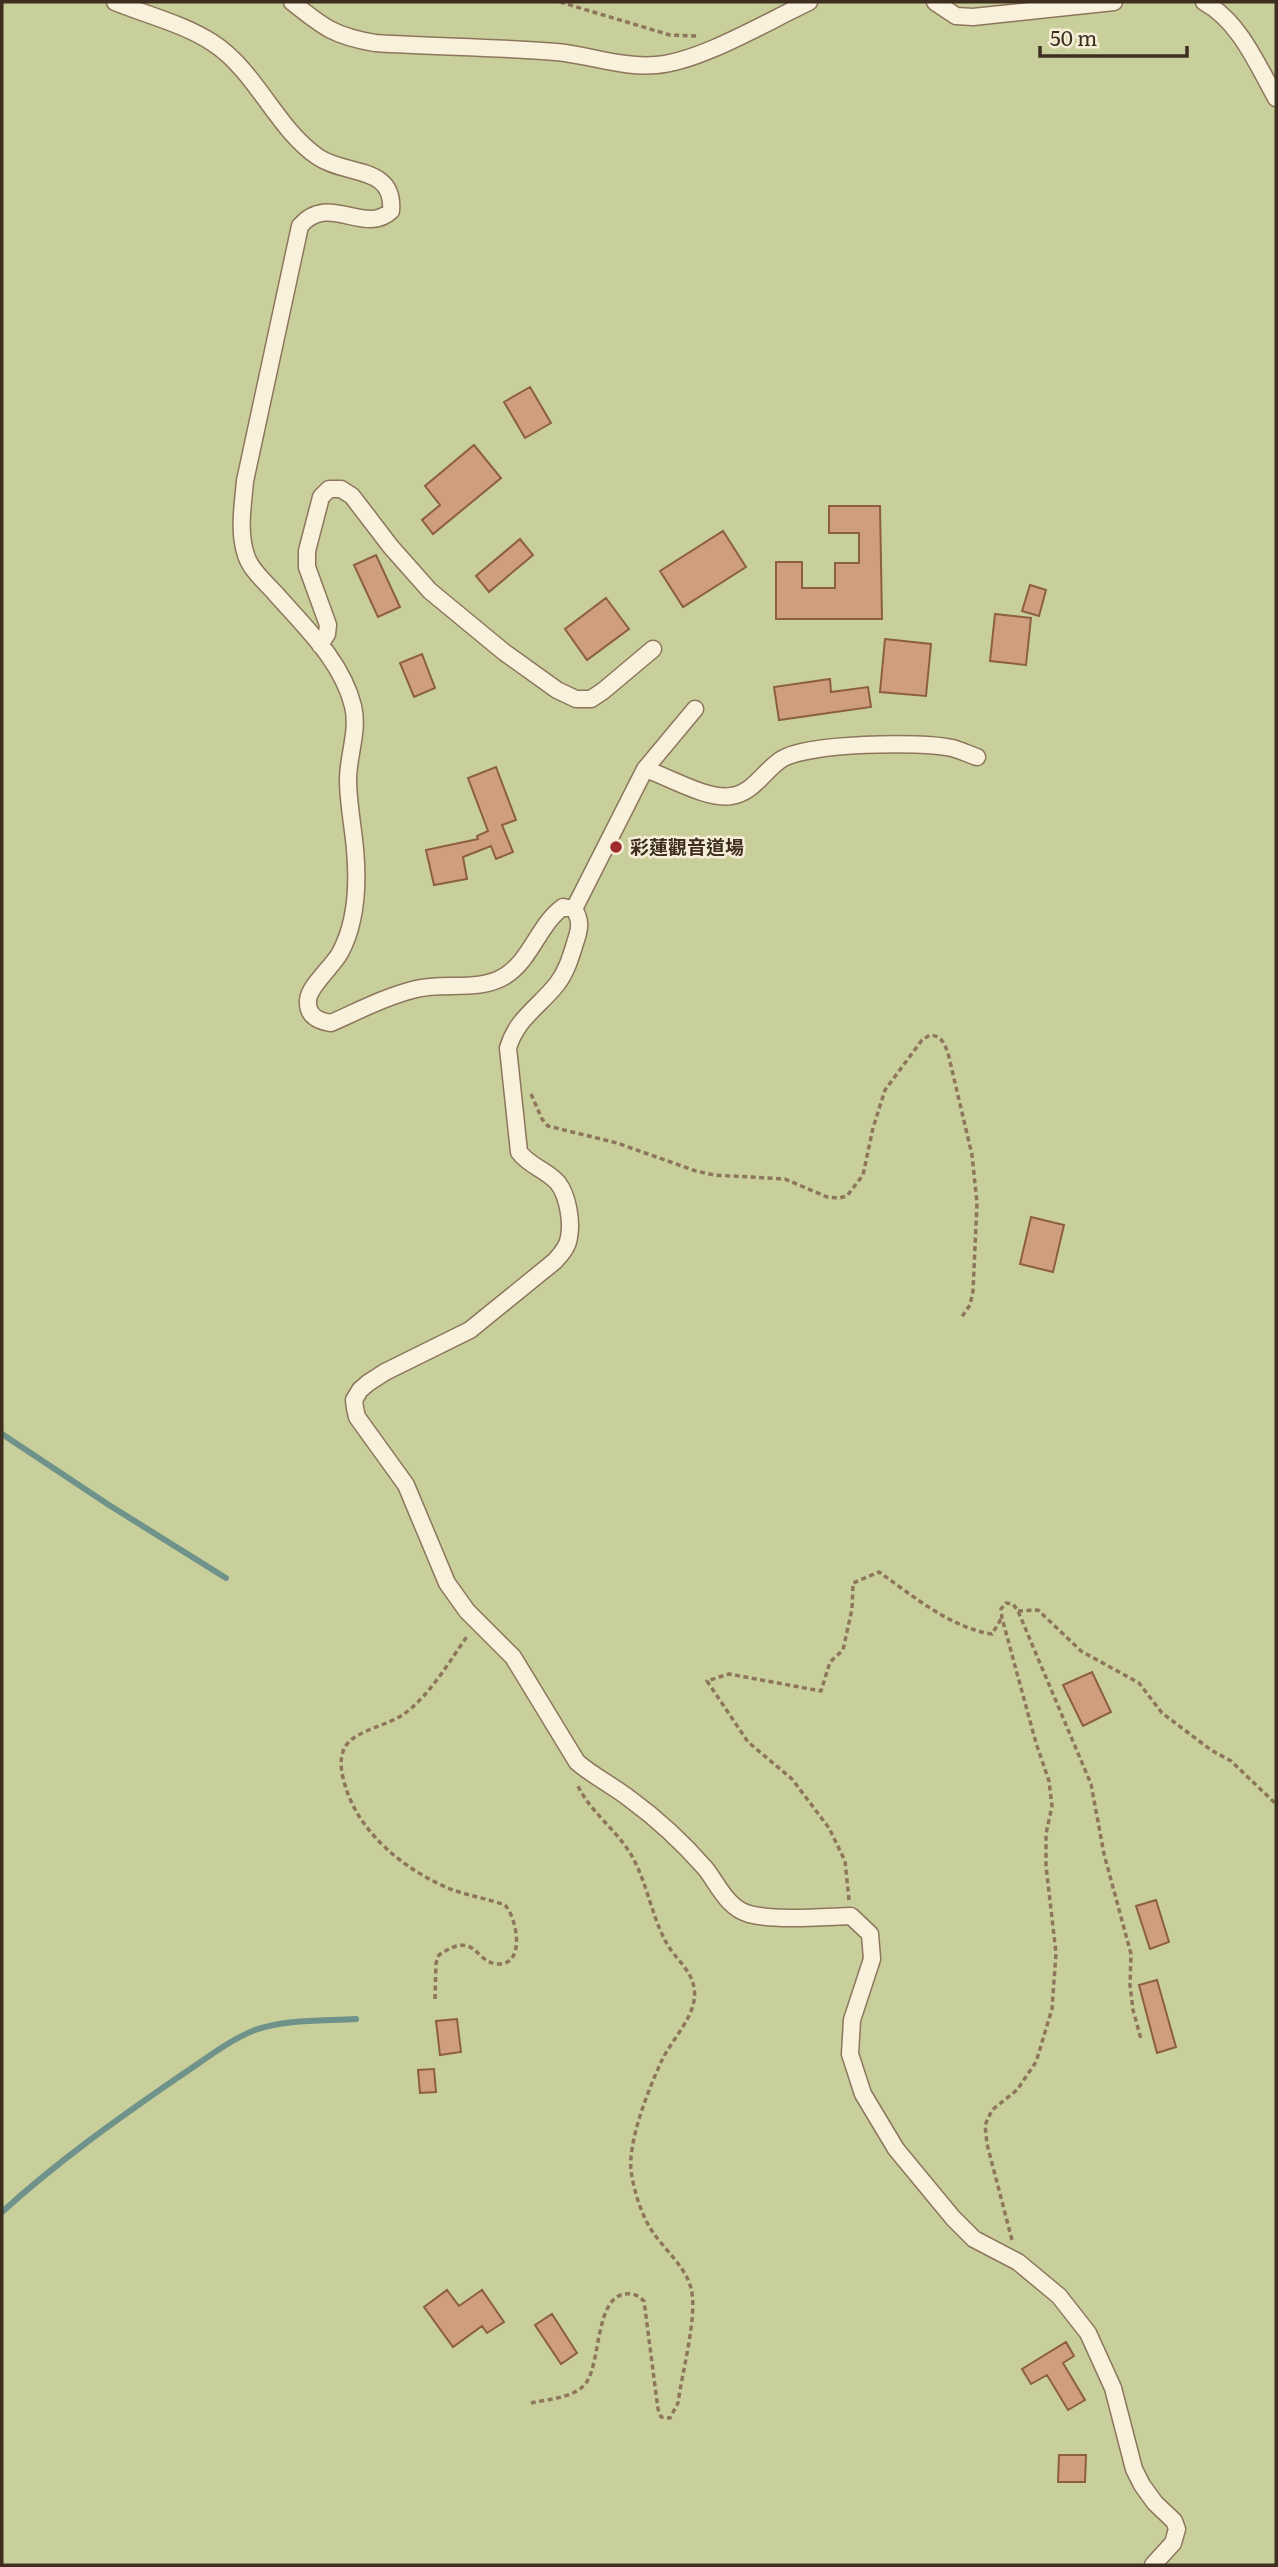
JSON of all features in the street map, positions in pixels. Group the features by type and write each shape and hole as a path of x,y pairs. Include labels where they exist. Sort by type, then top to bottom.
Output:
{"street":[{"path":"115,2 214,43 237,63 273,112 318,157 368,174 385,184 392,197 391,211 383,218 318,213 307,218 300,226 245,481 242,520 247,558 320,645 337,669 353,706 355,731 348,779 357,871 355,901 349,932 340,953 312,988 308,999 309,1011 318,1021 331,1023 418,988 492,982 506,976 524,957 554,913 563,907 574,909"},
{"path":"292,2 331,32 353,39 401,45 556,52 626,65 658,65 689,57 737,37 809,2"},
{"path":"935,2 956,16 973,17 1114,2"},
{"path":"1204,2 1219,10 1242,39 1276,98"},
{"path":"320,645 327,634 328,625 307,567 307,551 321,497 329,489 341,489 352,496 430,592 504,652 566,694 576,699 591,699 653,649"},
{"path":"574,909 645,769 695,709"},
{"path":"645,769 703,792 728,797 741,794 794,752 858,745 931,744 953,748 976,757"},
{"path":"574,909 579,918 579,930 569,964 558,982 522,1018 508,1048 519,1152 524,1159 558,1184 565,1197 570,1224 564,1251 470,1330 385,1372 360,1390 354,1399 357,1417 406,1485 447,1583 478,1623 513,1657 577,1762 629,1798 680,1842 734,1906 747,1914 851,1916 870,1934 872,1959 852,2020 850,2054 863,2094 896,2149 953,2218 974,2239 1018,2262 1059,2296 1088,2333 1113,2388 1138,2477 1155,2503 1174,2521 1177,2536 1153,2565"}],"path":[{"path":"560,2 670,35 703,36"},
{"path":"510,1077 525,1081 542,1119 548,1126 617,1143 696,1171 714,1175 785,1179 827,1197 839,1198 847,1196 863,1175 885,1090 922,1040 930,1035 937,1036 943,1041 948,1053 972,1155 978,1203 973,1291 970,1305 961,1318"},
{"path":"851,1916 845,1861 829,1828 792,1779 748,1742 707,1681 729,1674 821,1691 830,1662 843,1650 852,1609 853,1583 879,1572 950,1619 978,1632 992,1634 1002,1618"},
{"path":"1018,2262 987,2144 985,2125 992,2110 1017,2090 1036,2062 1052,2009 1056,1953 1046,1866 1046,1833 1052,1806 1049,1781 1002,1618 1001,1609 1006,1604 1013,1604 1018,1611 1091,1784 1104,1854 1131,1954 1130,1985 1141,2039"},
{"path":"1018,1611 1038,1611 1082,1651 1139,1683 1162,1713 1231,1761 1276,1804"},
{"path":"435,1999 436,1963 439,1955 459,1945 469,1946 489,1962 500,1965 508,1961 513,1954 518,1937 516,1922 505,1905 453,1890 419,1873 365,1828 347,1795 341,1773 342,1754 348,1743 412,1707 478,1623"},
{"path":"531,2403 571,2394 587,2382 608,2305 620,2294 629,2293 645,2301 658,2409 661,2417 670,2418 678,2403 693,2300 687,2277 650,2229 638,2201 631,2170 632,2154 645,2103 662,2059 690,2011 695,1988 659,1929 633,1857 577,1786 574,1773 577,1762"}],"green space":[{"path":"2,2 1276,2 1276,2565 2,2565"}],"building":[{"path":"530,387 551,423 525,438 504,402"},
{"path":"474,445 501,478 433,534 422,520 440,505 425,486"},
{"path":"829,506 880,506 882,619 776,619 776,562 802,562 802,588 835,588 835,563 859,563 859,533 829,533"},
{"path":"723,531 746,567 683,607 660,571"},
{"path":"520,539 533,555 489,592 476,576"},
{"path":"376,555 400,607 378,617 354,565"},
{"path":"1030,585 1046,590 1039,616 1022,611"},
{"path":"606,598 629,629 587,660 565,629"},
{"path":"995,614 1031,618 1026,665 990,661"},
{"path":"885,639 931,644 926,696 880,692"},
{"path":"422,654 435,688 414,697 400,663"},
{"path":"830,679 831,692 868,687 871,707 779,720 774,687"},
{"path":"496,767 516,820 502,825 513,852 496,859 491,846 463,857 467,879 434,885 426,850 478,839 477,836 488,831 468,778"},
{"path":"1031,1217 1064,1225 1053,1272 1020,1264"},
{"path":"1092,1672 1111,1712 1083,1726 1063,1685"},
{"path":"1156,1900 1169,1942 1150,1949 1136,1906"},
{"path":"1157,1980 1176,2047 1157,2053 1139,1985"},
{"path":"457,2019 461,2052 440,2055 436,2021"},
{"path":"434,2069 436,2092 420,2093 418,2070"},
{"path":"447,2290 459,2306 482,2290 504,2322 487,2333 482,2326 453,2347 424,2307"},
{"path":"552,2314 577,2353 561,2364 535,2325"},
{"path":"1066,2342 1074,2356 1063,2363 1085,2400 1068,2410 1047,2375 1031,2384 1022,2369"},
{"path":"1059,2455 1086,2455 1085,2482 1058,2482"}],"waterway":[{"path":"2,1434 226,1578"},
{"path":"2,2212 87,2142 235,2040 267,2026 356,2019"}],"place":[{"name":"彩蓮觀音道場","path":"616,847"}]}
